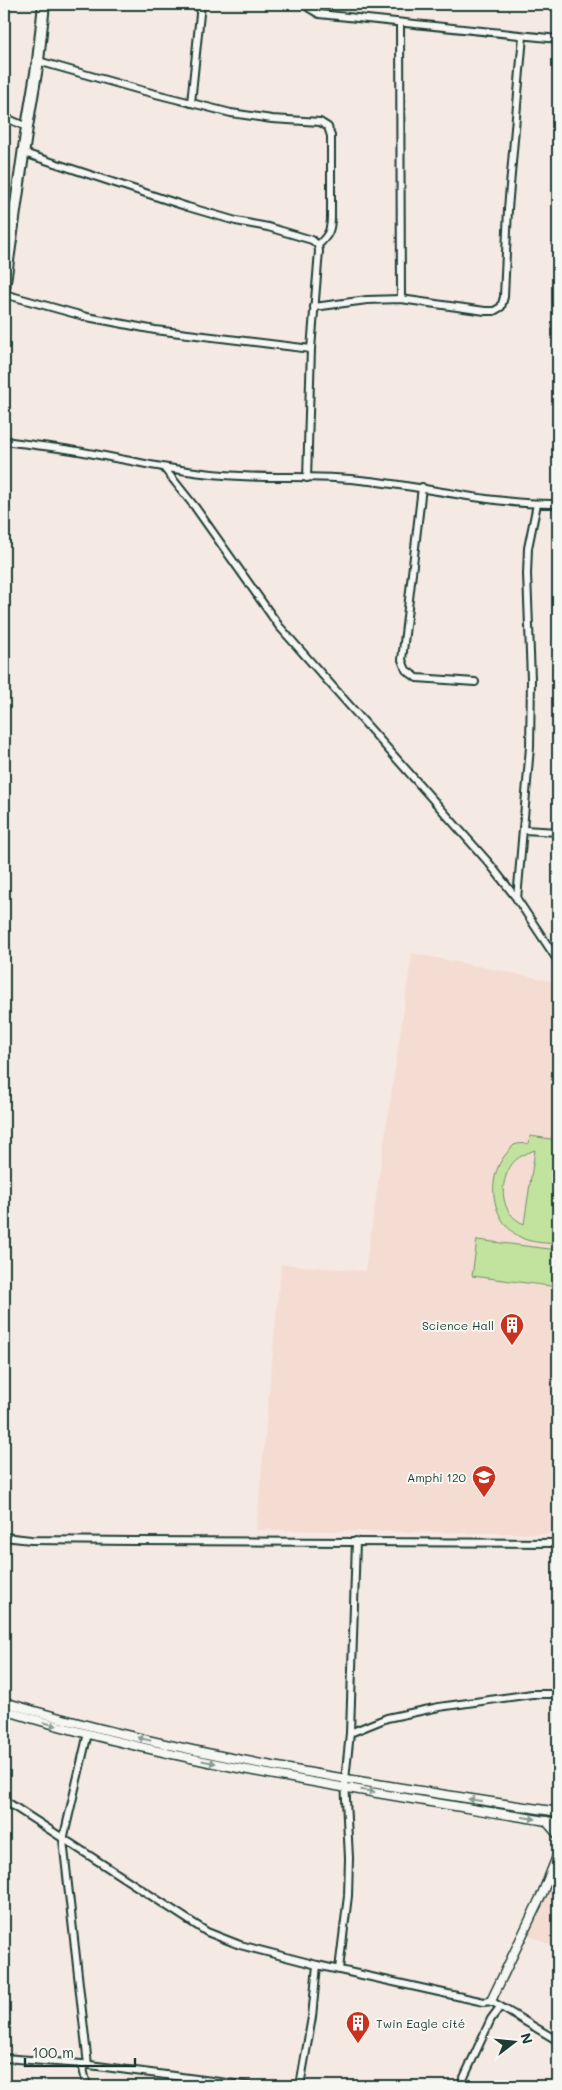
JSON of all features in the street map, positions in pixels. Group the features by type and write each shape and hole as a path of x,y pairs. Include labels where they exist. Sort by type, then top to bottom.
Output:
{"highway":[{"path":"4,283 24,153 26,127 38,60 44,4"}],"street":[{"path":"191,103 202,4"},
{"path":"308,4 309,8 319,14 558,39"},
{"path":"400,23 401,299"},
{"path":"314,307 368,300 401,299 485,311 494,311 501,307 504,297 508,209 523,36"},
{"path":"38,60 191,103 239,114 320,122 328,128 331,136 331,230 327,237 318,245"},
{"path":"4,117 26,127"},
{"path":"24,153 188,207 236,221 268,227 303,238 318,245"},
{"path":"307,478 311,349 318,245"},
{"path":"4,294 87,318 155,330 311,349"},
{"path":"4,441 92,453 164,468 224,475 358,479 422,487 481,498 537,504 558,504"},
{"path":"164,468 195,507 279,626 489,863 517,899 550,952 558,961"},
{"path":"422,487 402,660 406,670 417,678 474,682"},
{"path":"517,899 530,747 528,548 537,504"},
{"path":"524,830 558,832"},
{"path":"4,1537 32,1540 558,1543"},
{"path":"339,1969 348,1896 349,1858 345,1784 350,1733 356,1542"},
{"path":"350,1733 388,1718 439,1707 532,1694 558,1694"},
{"path":"4,1702 46,1715 186,1750 345,1784 558,1812"},
{"path":"4,1710 185,1757 558,1823"},
{"path":"87,2086 63,1840 88,1733"},
{"path":"4,1800 207,1932 240,1945 317,1965 490,2002 558,2041"},
{"path":"546,1821 558,1835"},
{"path":"490,2002 542,1894 558,1854"},
{"path":"300,2086 312,2017 317,1965"},
{"path":"460,2086 491,2019 500,2007"},
{"path":"4,2058 85,2064 250,2086"}],"shaded area":[{"path":"412,953 552,981 558,988 558,1534 256,1530 281,1264 365,1271"},
{"path":"558,1853 558,1948 521,1932"}],"green space":[{"path":"530,1136 558,1140 558,1244 524,1239 513,1232 498,1213 494,1189 495,1176 499,1165 514,1145 529,1143","holes":["535,1150 524,1224 510,1213 506,1206 503,1189 512,1164 522,1156"]},
{"path":"477,1240 558,1250 558,1287 472,1276"}],"place":[{"name":"Science Hall","path":"512,1346"},
{"name":"Amphi 120","path":"484,1498"},
{"name":"Twin Eagle cité","path":"358,2044"}]}
